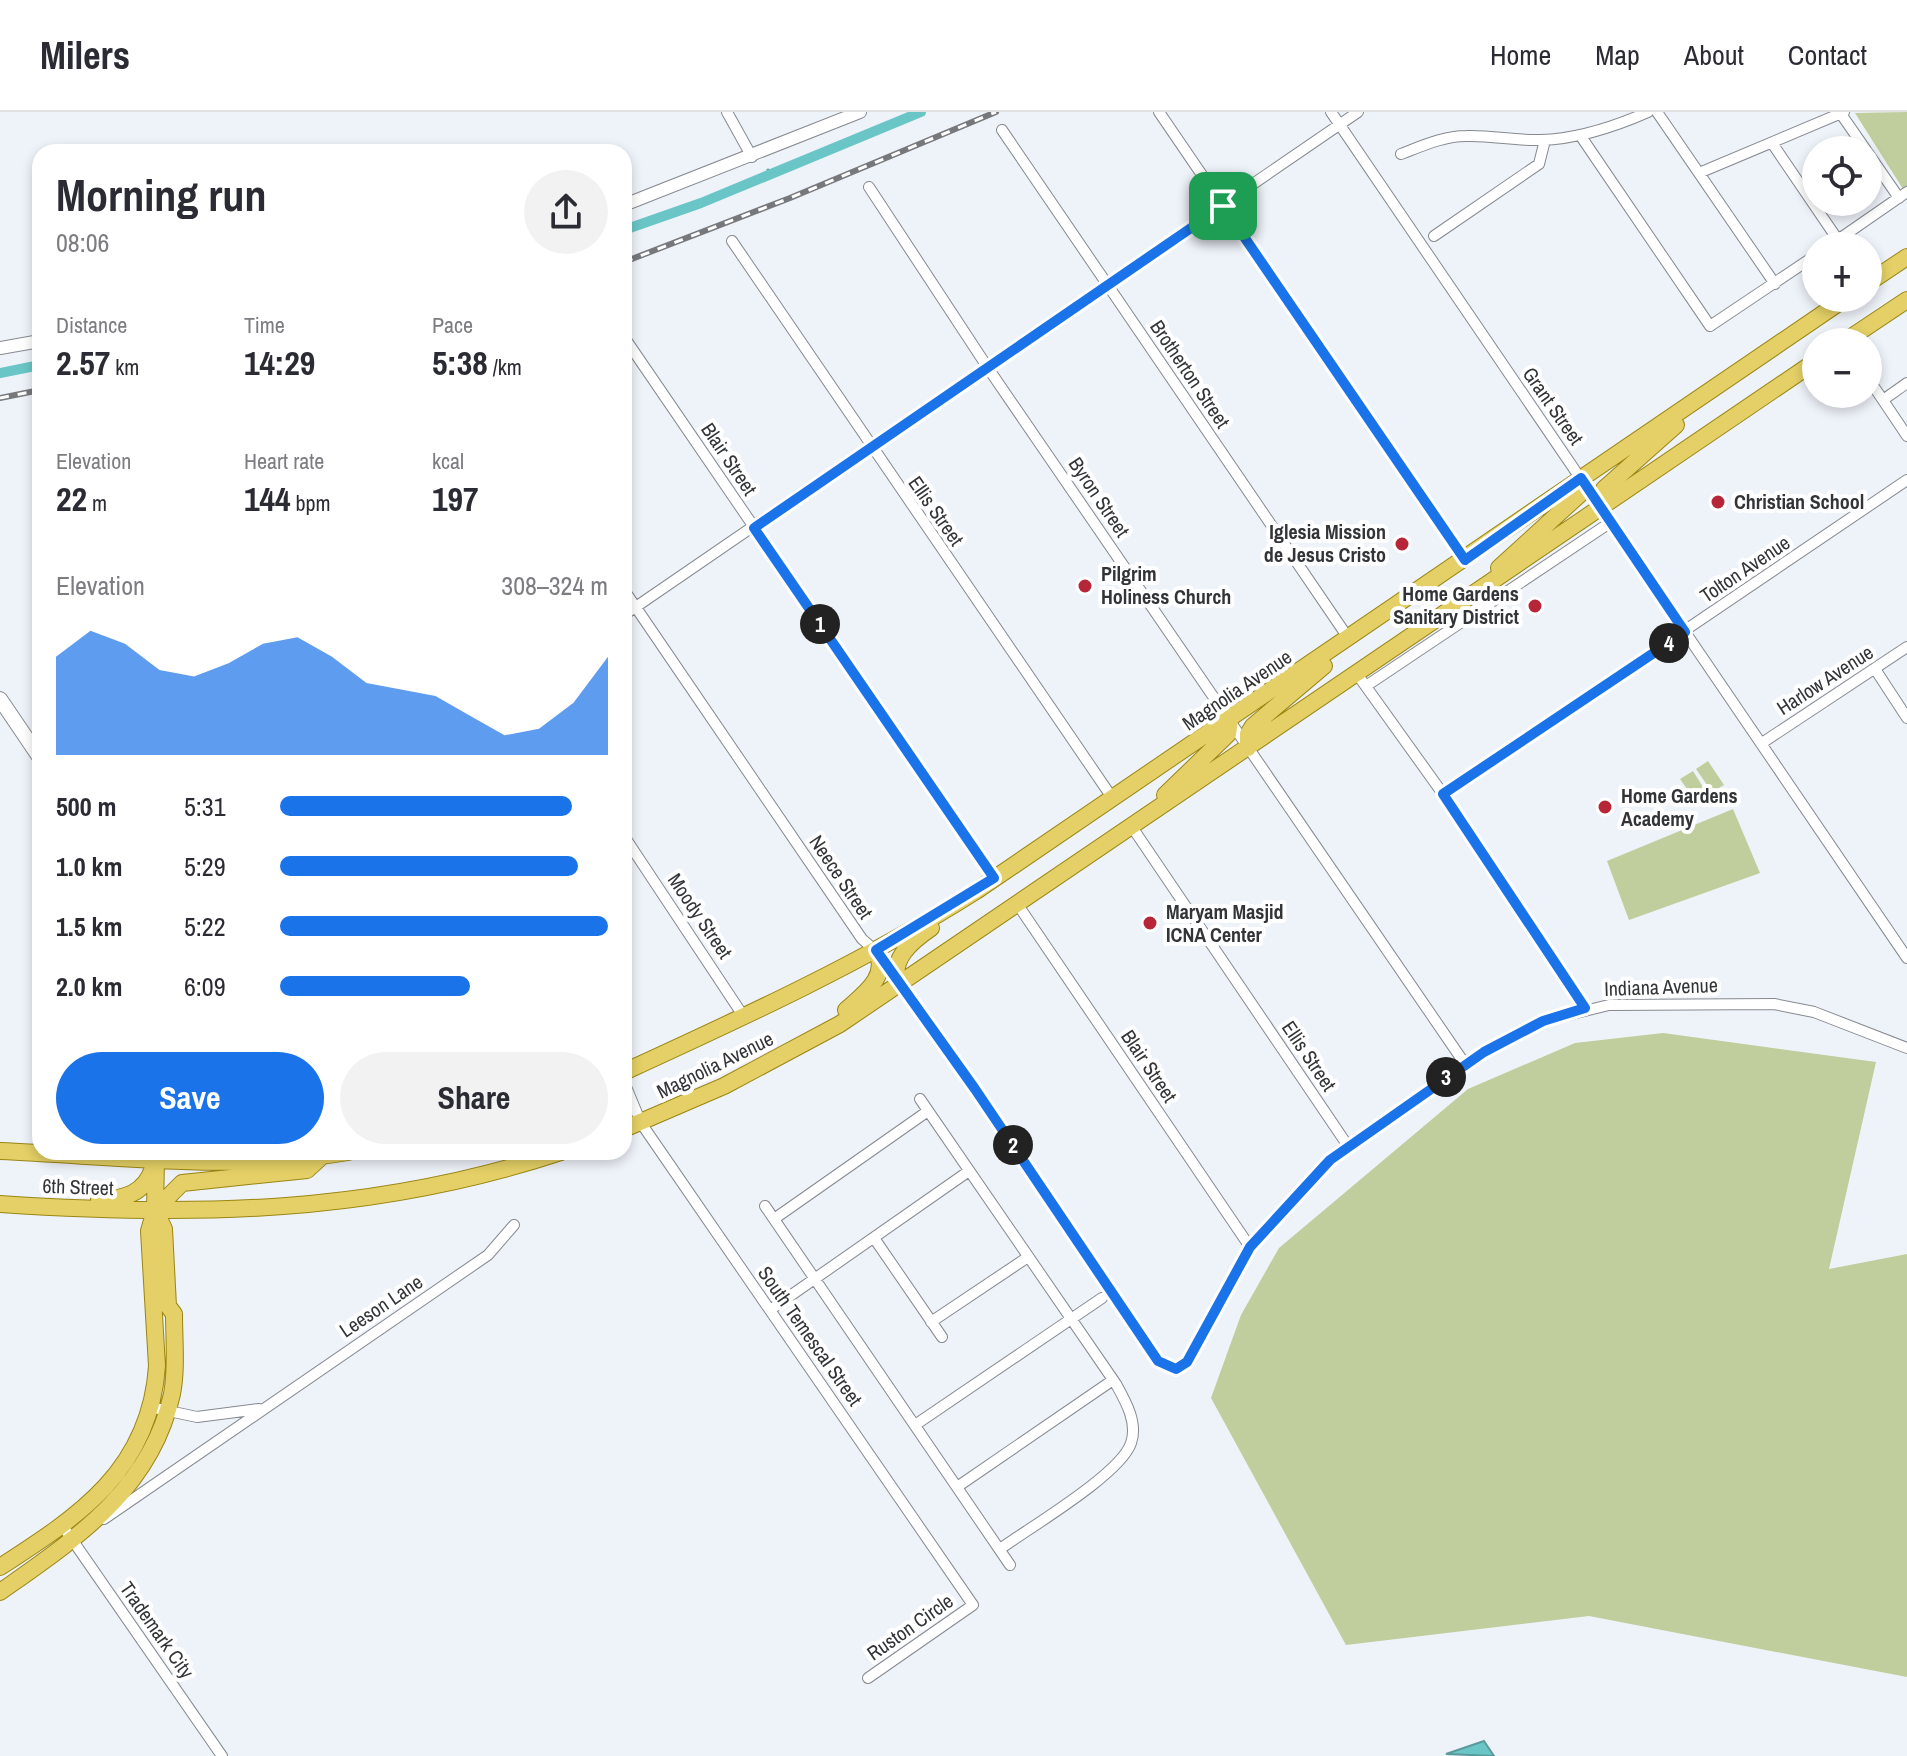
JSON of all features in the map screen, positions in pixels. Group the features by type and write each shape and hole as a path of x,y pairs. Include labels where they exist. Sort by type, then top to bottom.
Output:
{"main road":[{"path":"1882,274 1907,257"},
{"path":"1865,328 1907,300"},
{"name":"Magnolia Avenue","path":"632,1068 744,1017 876,950 976,891 1826,312"},
{"name":"Magnolia Avenue","path":"632,1126 724,1086 811,1040 1018,905 1248,748 1361,680 1460,605 1606,515 1802,371"},
{"path":"1606,515 1604,489 1728,379"},
{"path":"1460,605 1580,494 1581,478"},
{"path":"1248,748 1248,734 1253,726 1341,652 1349,639"},
{"path":"1,705 32,747"},
{"path":"1132,827 1228,734 1230,720"},
{"path":"898,983 897,964 911,944 976,891"},
{"path":"811,1040 874,982 881,968 876,950"},
{"name":"6th Street","path":"0,1151 32,1152"},
{"path":"3,1204 43,1197 109,1199 133,1195 148,1182 155,1160"},
{"path":"0,1592 73,1540 111,1507 141,1470 158,1409 149,1231 155,1210 156,1160"},
{"path":"204,1160 232,1163 276,1160"},
{"path":"155,1210 182,1183 307,1170 318,1160"},
{"path":"0,1567 102,1494 172,1392 172,1240 175,1225 188,1218 223,1217 254,1210 417,1190 531,1160"},
{"name":"6th Street","path":"3,1204 155,1210"},
{"path":"155,1210 254,1210"},
{"path":"155,1210 164,1229 168,1306 174,1314"}],"street":[{"path":"727,112 752,157"},
{"path":"632,202 860,112"},
{"path":"1159,112 1465,560"},
{"name":"Grant Street","path":"1331,112 1907,958"},
{"path":"632,609 1358,112"},
{"path":"1401,154 1464,135 1545,140 1580,135 1613,127 1648,112"},
{"path":"1657,112 1775,284"},
{"path":"1699,173 1843,113 1858,136"},
{"name":"Brotherton Street","path":"1002,130 1349,639"},
{"path":"1580,135 1710,326 1802,265"},
{"path":"1434,236 1539,164 1545,140"},
{"path":"1772,143 1827,232"},
{"path":"1850,232 1903,195 1882,169"},
{"name":"Byron Street","path":"869,187 988,368 1465,1064"},
{"name":"Ellis Street","path":"732,241 1113,799"},
{"path":"0,348 32,342"},
{"name":"Blair Street","path":"632,349 994,878"},
{"path":"1907,383 1883,400 1907,436"},
{"name":"Tolton Avenue","path":"1443,794 1907,480"},
{"name":"Magnolia Avenue","path":"1361,680 1606,515"},
{"name":"Neece Street","path":"632,602 862,939 876,950 975,1089 1158,1361 1176,1369"},
{"name":"Harlow Avenue","path":"1762,743 1907,647"},
{"path":"1875,669 1907,718"},
{"path":"1361,680 1443,794 1585,1008"},
{"name":"Ellis Street","path":"1132,827 1348,1146"},
{"name":"Moody Street","path":"632,848 744,1017"},
{"name":"Blair Street","path":"1018,905 1250,1247"},
{"name":"Indiana Avenue","path":"1176,1369 1187,1362 1250,1247 1307,1184 1348,1146 1465,1064 1543,1021 1585,1008 1676,1002 1788,1006 1907,1048"},
{"path":"920,1099 1113,1380 1133,1422 1132,1443 1119,1464 1000,1549"},
{"name":"South Temescal Street","path":"632,1101 641,1123 973,1605"},
{"path":"774,1219 928,1111"},
{"path":"770,1310 969,1171"},
{"path":"765,1206 1010,1565"},
{"name":"Leeson Lane","path":"73,1540 488,1255 514,1225"},
{"path":"874,1238 942,1337"},
{"path":"931,1322 1028,1257"},
{"path":"915,1425 1102,1298"},
{"path":"957,1487 1113,1380"},
{"name":"Leeson Lane","path":"158,1409 216,1416 261,1409"},
{"name":"Trademark City","path":"62,1525 222,1756"},
{"name":"Ruston Circle","path":"868,1678 973,1605"}],"green space":[{"path":"1907,112 1907,186 1903,189 1882,156 1882,136 1870,136 1855,113"},
{"path":"1708,761 1724,785 1712,792 1696,769"},
{"path":"1693,771 1708,795 1697,803 1680,779"},
{"path":"1733,809 1760,873 1629,920 1607,861"},
{"path":"1663,1033 1876,1062 1829,1269 1907,1254 1907,1677 1589,1616 1346,1645 1211,1398 1241,1315 1279,1248 1468,1089 1575,1043"}],"water":[{"path":"1484,1741 1494,1756 1446,1754"}],"waterway":[{"path":"632,227 701,203 921,112"},
{"path":"768,170 770,174"},
{"path":"0,373 32,367"}],"railway":[{"path":"632,259 790,198 996,112"},
{"path":"0,398 32,392"}],"place":[{"name":"Christian School","path":"1718,502"},
{"name":"Iglesia Mission de Jesus Cristo","path":"1402,544"},
{"name":"Pilgrim Holiness Church","path":"1085,586"},
{"name":"Home Gardens Sanitary District","path":"1535,606"},
{"name":"Home Gardens Academy","path":"1605,807"},
{"name":"Maryam Masjid ICNA Center","path":"1150,923"}],"route":[{"path":"1223,206 1465,560 1581,478 1685,632 1443,794 1585,1008 1543,1021 1484,1052 1330,1160 1250,1247 1187,1362 1176,1369 1158,1361 975,1089 876,950 942,913 994,878 754,528 1223,206"}]}
